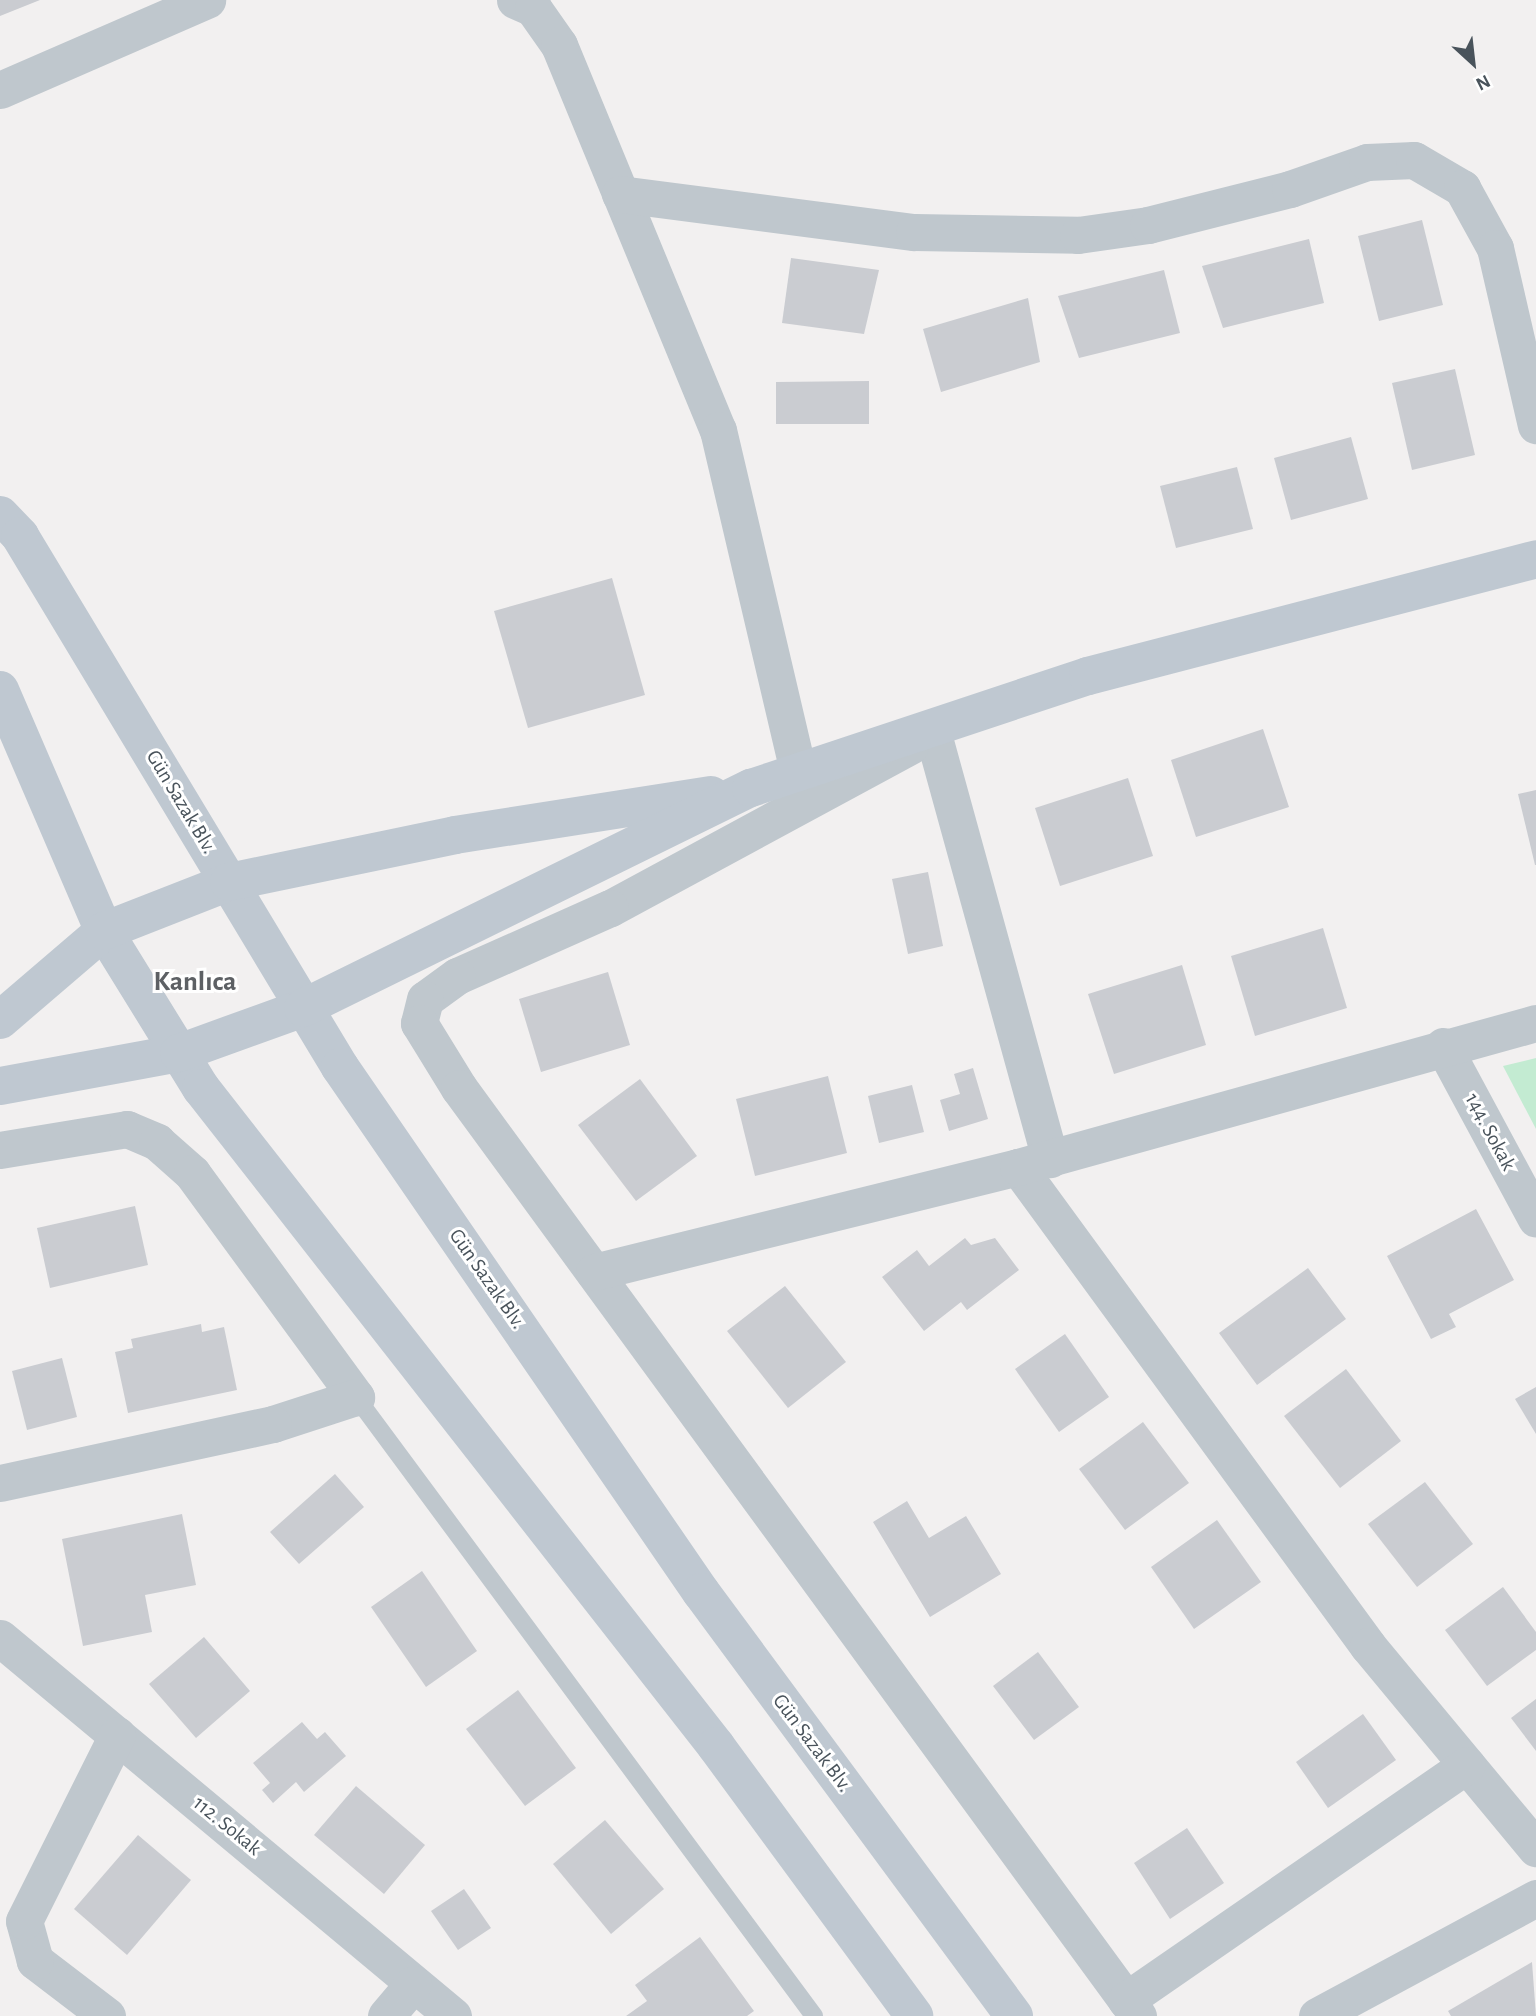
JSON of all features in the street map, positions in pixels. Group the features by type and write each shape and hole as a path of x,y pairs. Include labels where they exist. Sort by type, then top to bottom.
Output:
{"main road":[{"name":"Gün Sazak Blv.","path":"0,514 20,536 303,1008 701,1592 1014,2016"},
{"path":"0,1086 179,1053 303,1008 751,788 948,726 1088,676 1536,558"},
{"path":"0,690 104,931 179,1053 716,1746 914,2016"},
{"path":"0,1020 104,931 229,882 455,835 751,788"}],"street":[{"path":"0,90 207,0"},
{"path":"516,0 533,8 559,45 718,430 798,772"},
{"path":"620,194 914,232 1078,235 1251,199 1367,162 1414,160 1462,188 1495,248 1536,425"},
{"path":"1467,1765 1132,2008 594,1272 419,1023 425,999 457,976 610,908 948,726 1034,1163 1368,1646 1467,1765 1536,1848"},
{"path":"594,1272 1034,1163 1443,1046 1536,1023"},
{"name":"144. Sokak","path":"1443,1046 1536,1219"},
{"path":"0,1150 127,1129 157,1142 192,1172 356,1397 273,1424 0,1483"},
{"name":"112. Sokak","path":"0,1638 453,2016"},
{"path":"107,2016 35,1961 24,1921 117,1735"},
{"path":"1317,2016 1536,1898"},
{"path":"386,2016 413,1984"}],"lane":[{"path":"356,1397 814,2016"}],"green space":[{"path":"1536,1058 1536,1129 1503,1066"}],"building":[{"path":"0,0 40,0 0,16"},
{"path":"1422,220 1443,305 1379,321 1358,236"},
{"path":"1309,239 1324,303 1223,328 1202,266"},
{"path":"791,258 879,270 864,334 782,323"},
{"path":"1164,270 1180,333 1079,358 1058,296"},
{"path":"1028,298 1040,362 941,392 923,329"},
{"path":"1455,369 1475,455 1412,470 1392,383"},
{"path":"869,381 869,424 776,424 776,382"},
{"path":"1351,437 1368,499 1291,520 1274,458"},
{"path":"1237,467 1253,529 1176,548 1160,486"},
{"path":"612,578 645,695 528,728 494,611"},
{"path":"1263,729 1289,807 1196,837 1171,760"},
{"path":"1128,778 1153,856 1060,886 1035,808"},
{"path":"1536,790 1536,865 1535,865 1518,794"},
{"path":"928,872 943,946 908,954 892,879"},
{"path":"1323,928 1347,1008 1255,1036 1231,956"},
{"path":"1182,965 1206,1045 1114,1074 1088,994"},
{"path":"608,972 630,1045 541,1072 519,999"},
{"path":"973,1068 988,1119 949,1131 940,1100 960,1094 954,1074"},
{"path":"828,1076 847,1153 755,1176 736,1099"},
{"path":"640,1079 697,1156 636,1201 578,1125"},
{"path":"912,1085 924,1132 879,1143 868,1096"},
{"path":"135,1206 148,1265 50,1288 37,1228"},
{"path":"1476,1209 1514,1280 1449,1314 1456,1327 1431,1339 1387,1256"},
{"path":"965,1238 971,1245 995,1238 1019,1270 967,1310 961,1302 924,1331 882,1277 917,1250 929,1266"},
{"path":"1308,1268 1346,1319 1257,1385 1219,1333"},
{"path":"785,1286 846,1362 788,1408 727,1331"},
{"path":"201,1324 202,1332 224,1327 237,1390 128,1413 115,1352 133,1348 131,1339"},
{"path":"1065,1334 1109,1397 1059,1432 1015,1369"},
{"path":"62,1358 77,1417 27,1430 12,1371"},
{"path":"1346,1369 1401,1441 1340,1488 1284,1416"},
{"path":"1536,1387 1536,1434 1515,1399"},
{"path":"1143,1422 1189,1483 1125,1530 1079,1469"},
{"path":"335,1474 364,1507 299,1564 270,1532"},
{"path":"1425,1482 1473,1544 1417,1587 1368,1524"},
{"path":"907,1501 929,1538 966,1516 1001,1574 930,1617 873,1522"},
{"path":"182,1514 196,1585 145,1595 152,1632 83,1646 62,1539"},
{"path":"1217,1520 1261,1582 1194,1629 1151,1567"},
{"path":"422,1571 477,1651 426,1687 371,1607"},
{"path":"1503,1587 1536,1632 1536,1650 1487,1686 1445,1630"},
{"path":"204,1637 250,1691 196,1738 149,1684"},
{"path":"1038,1652 1079,1707 1034,1740 993,1686"},
{"path":"518,1690 576,1768 525,1806 466,1729"},
{"path":"1536,1699 1536,1751 1511,1718"},
{"path":"1363,1714 1396,1760 1328,1808 1296,1762"},
{"path":"302,1722 317,1739 325,1732 346,1756 304,1792 296,1782 273,1803 262,1790 270,1783 253,1763"},
{"path":"356,1786 425,1845 384,1894 314,1835"},
{"path":"605,1820 664,1889 611,1934 553,1864"},
{"path":"1187,1828 1224,1883 1170,1919 1134,1863"},
{"path":"138,1835 191,1880 127,1955 74,1909"},
{"path":"464,1889 491,1928 458,1950 431,1911"},
{"path":"700,1937 754,2011 747,2016 626,2016 647,2001 635,1985"},
{"path":"1532,1962 1536,2016 1451,2016 1448,2011"}],"district":[{"name":"Kanlıca","path":"195,982"}]}
